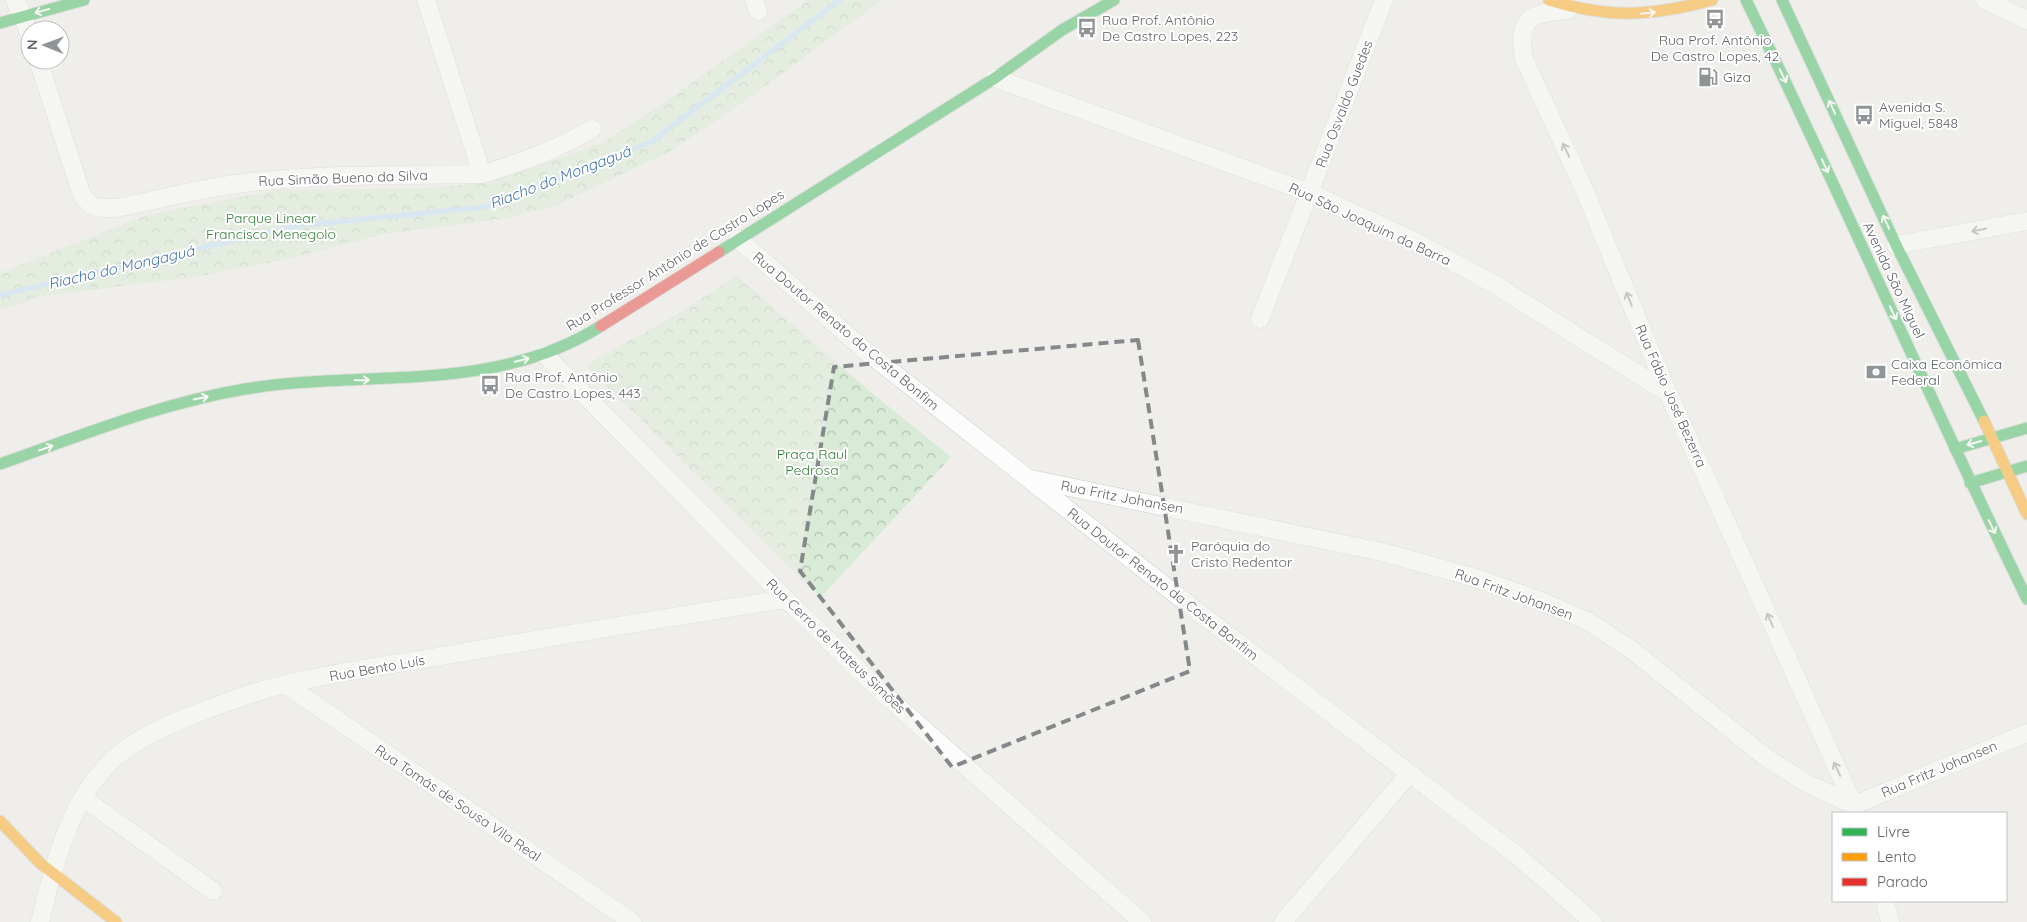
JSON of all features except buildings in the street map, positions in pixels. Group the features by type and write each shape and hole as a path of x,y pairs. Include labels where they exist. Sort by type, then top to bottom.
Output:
{"main road":[{"path":"0,24 84,0"},
{"name":"Rua Professor Antônio de Castro Lopes","path":"0,464 185,401 243,389 287,382 440,376 484,370 545,355 586,334 996,78 1062,30 1114,0"},
{"path":"1549,0 1573,9 1597,7 1626,15 1654,13 1712,0"},
{"name":"Avenida São Miguel","path":"1746,0 1805,121 1970,483 2027,599"},
{"name":"Avenida São Miguel","path":"1782,0 1896,245 1993,438 2027,514"},
{"path":"1955,449 2027,428"},
{"path":"1970,483 2027,466"},
{"path":"0,821 15,840 52,874 116,922"}],"street":[{"path":"15,0 24,20"},
{"path":"426,0 482,174"},
{"name":"Rua Osvaldo Guedes","path":"1260,319 1384,0"},
{"path":"1985,0 2027,20"},
{"name":"Rua Fábio José Bezerra","path":"1573,9 1538,13 1529,20 1522,32 1521,44 1524,59 1583,187 1668,393 1855,809"},
{"name":"Rua Simão Bueno da Silva","path":"41,70 82,195 89,205 100,208 116,208 212,187 244,183 338,176 482,174 519,164 561,147 592,129"},
{"name":"Rua São Joaquim da Barra","path":"996,78 1310,193 1412,240 1494,284 1668,393"},
{"path":"1896,245 2027,221"},
{"name":"Rua Doutor Renato da Costa Bonfim","path":"738,239 867,352 1519,858 1593,922"},
{"name":"Rua Cerro de Mateus Simões","path":"545,355 786,600 877,688 1142,922"},
{"name":"Rua Fritz Johansen","path":"1028,478 1386,553 1479,579 1541,601 1589,622 1633,652 1768,759 1808,784 1855,809 2027,732"},
{"name":"Rua Bento Luís","path":"40,922 52,874 70,821 83,798 101,774 122,752 152,733 219,705 285,684 636,622 786,600"},
{"name":"Rua Tomás de Sousa Vila Real","path":"285,684 632,922"},
{"path":"1283,922 1409,774"},
{"path":"83,798 213,891"},
{"path":"1885,902 1890,922"}],"highlighted area":[{"path":"1138,340 1190,671 952,767 800,571 834,367"}],"green space":[{"name":"Parque Linear Francisco Menegolo","path":"808,0 882,0 746,100 669,152 557,205 501,219 384,234 293,258 195,277 42,296 0,310 0,273 147,215 277,190 429,188 491,182 602,143 672,97"},
{"name":"Praça Raul Pedrosa","path":"737,276 867,389 951,457 820,598 586,365 676,315"}],"waterway":[{"name":"Riacho do Mongaguá","path":"0,295 295,226 484,207 651,142 840,0"}],"traffic: fast":[{"path":"0,23 84,0"},
{"path":"719,252 995,78 1062,30 1114,0"},
{"path":"1746,0 2027,599"},
{"path":"1782,0 1896,245 1984,421"},
{"path":"0,464 121,421 214,395 291,383 428,376 472,371 516,362 559,348 601,326"},
{"path":"1955,449 2027,428"},
{"path":"1970,483 2027,466"}],"traffic: slow":[{"path":"1549,0 1611,13 1650,12 1712,0"},
{"path":"1984,421 2027,514"},
{"path":"0,821 40,863 116,922"}],"traffic: jam":[{"path":"601,326 719,252"}],"place":[{"name":"Rua Prof. Antônio De Castro Lopes, 42","path":"1715,19"},
{"name":"Rua Prof. Antônio De Castro Lopes, 223","path":"1087,28"},
{"name":"Giza","path":"1708,77"},
{"name":"Avenida S. Miguel, 5848","path":"1864,115"},
{"name":"Caixa Econômica Federal","path":"1876,372"},
{"name":"Rua Prof. Antônio De Castro Lopes, 443","path":"490,385"},
{"name":"Paróquia do Cristo Redentor","path":"1176,554"}]}
